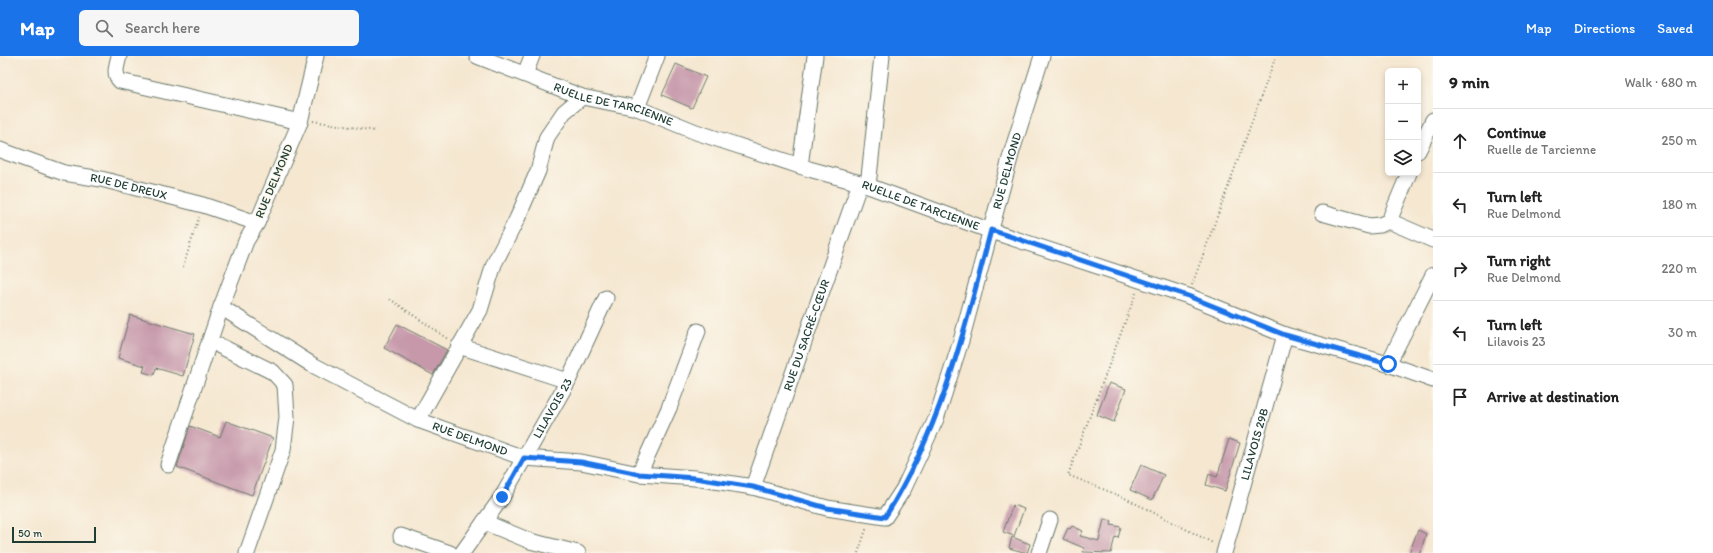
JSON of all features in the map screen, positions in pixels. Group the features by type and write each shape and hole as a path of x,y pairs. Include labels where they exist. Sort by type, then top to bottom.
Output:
{"street":[{"path":"119,56 116,73 117,78 120,81 238,109 300,121"},
{"name":"RUE DELMOND","path":"316,56 300,121 257,223 246,241 221,307 311,364 418,420 524,458 581,462 639,474 695,478 753,487 827,508 885,517 904,488 936,419 962,341 1012,151 1042,56"},
{"name":"RUELLE DE TARCIENNE","path":"477,56 582,97 636,108 696,132 864,185 991,230 1188,296 1285,335 1388,364 1433,380"},
{"path":"525,74 532,56"},
{"path":"636,108 657,56"},
{"path":"800,166 815,56"},
{"name":"RUE DU SACRÉ-CŒUR","path":"753,487 864,185 882,56"},
{"path":"418,420 480,310 494,264 517,219 538,171 547,137 564,112 582,97"},
{"path":"1421,145 1433,120"},
{"name":"RUE DE DREUX","path":"0,150 64,173 101,179 203,205 257,223"},
{"path":"1322,213 1369,226 1380,225 1388,221 1408,176"},
{"path":"1388,221 1433,240"},
{"path":"1388,364 1433,275"},
{"name":"LILAVOIS 23","path":"462,553 502,497 568,381 606,298"},
{"path":"168,464 221,307"},
{"path":"639,474 669,408 698,331"},
{"name":"LILAVOIS 29B","path":"1225,551 1285,335"},
{"path":"220,346 273,372 285,385 287,418 283,450 247,553"},
{"path":"459,346 568,381"},
{"path":"1039,553 1050,520"},
{"path":"484,522 530,541 578,553"},
{"path":"402,536 450,553"}],"path":[{"path":"1188,296 1276,56"},
{"path":"300,121 376,130"},
{"path":"183,267 203,205"},
{"path":"1140,280 1068,475 1125,498 1225,551"},
{"path":"390,299 459,346"},
{"path":"858,553 872,515"}],"building":[{"path":"676,64 706,77 692,108 662,95"},
{"path":"130,315 195,334 183,376 156,368 154,375 143,372 145,366 118,358"},
{"path":"397,324 447,350 433,375 384,348"},
{"path":"1109,383 1126,389 1114,422 1097,415"},
{"path":"226,421 273,438 252,495 177,467 190,426 220,437"},
{"path":"1229,439 1240,443 1225,491 1206,485 1209,474 1217,477"},
{"path":"1141,465 1164,475 1152,500 1130,490"},
{"path":"1013,505 1024,509 1014,536 1003,532"},
{"path":"1104,519 1112,521 1111,525 1121,527 1118,538 1115,537 1111,553 1083,552 1084,548 1063,539 1068,528 1070,529 1072,526 1083,531 1080,536 1099,541"},
{"path":"1418,530 1426,534 1420,553 1409,553"},
{"path":"1012,537 1030,544 1027,553 1009,548"}],"route":[{"path":"502,497 524,458 581,462 639,474 695,478 753,487 827,508 885,517 904,488 936,419 962,341 991,230 1188,296 1285,335 1388,364"}]}
